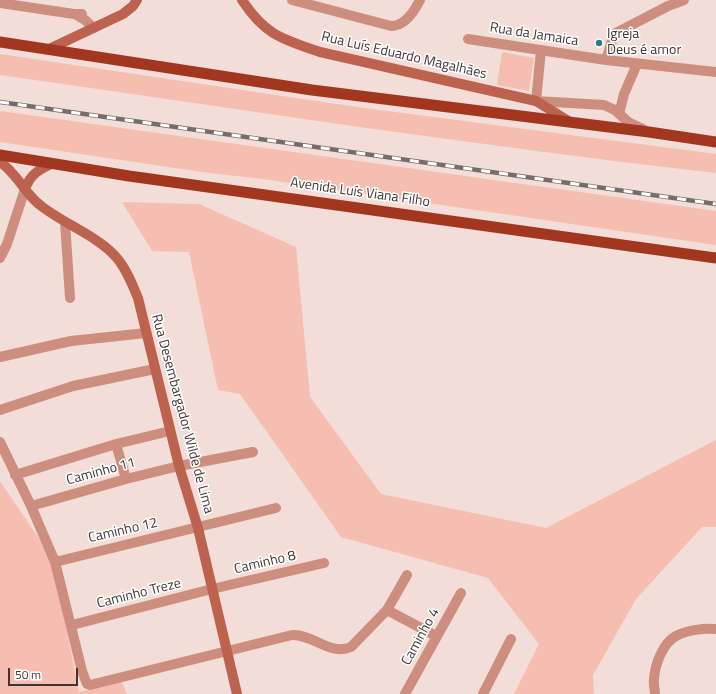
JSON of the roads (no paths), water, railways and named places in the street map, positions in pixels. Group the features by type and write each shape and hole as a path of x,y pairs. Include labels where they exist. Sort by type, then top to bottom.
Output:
{"highway":[{"path":"0,42 312,90 649,132 716,142"},
{"name":"Avenida Luís Viana Filho","path":"0,155 51,164 716,258"}],"main road":[{"path":"49,49 123,14 133,6 137,0"},
{"name":"Rua Luís Eduardo Magalhães","path":"242,0 266,28 288,41 320,52 536,100 571,122"},
{"name":"Rua Desembargador Wilde de Lima","path":"0,162 12,172 40,206 99,243 116,257 127,274 138,298 179,466 198,528 237,694"},
{"path":"25,189 32,176 40,169 51,164"}],"street":[{"path":"292,0 391,26 399,26 417,6 420,0"},
{"path":"606,60 614,34 668,6 684,0"},
{"path":"0,3 78,14 94,28"},
{"name":"Rua da Jamaica","path":"468,39 606,60 716,72"},
{"path":"541,50 536,100 604,105 615,110 628,122 649,132"},
{"path":"620,114 624,94 638,64"},
{"path":"0,258 7,244 25,189"},
{"path":"65,222 70,298"},
{"path":"0,356 71,341 146,333"},
{"path":"0,410 73,386 155,369"},
{"path":"15,475 116,444 170,431"},
{"path":"0,442 31,506 55,562 72,625 82,671 87,684 90,686 292,635 305,636 335,650 344,650 350,647 388,610 407,575"},
{"path":"116,444 126,479"},
{"name":"Caminho 11","path":"31,506 126,479 179,466 253,452"},
{"name":"Caminho 12","path":"55,562 276,508"},
{"name":"Caminho 8","path":"212,589 324,563"},
{"name":"Caminho Treze","path":"72,625 212,589"},
{"name":"Caminho 4","path":"405,694 461,593"},
{"path":"388,610 436,636"},
{"path":"655,694 654,679 658,662 666,645 675,636 684,633 716,629"},
{"path":"483,694 511,639"}],"railway":[{"path":"0,102 716,204"}],"place":[{"name":"Igreja Deus é amor","path":"599,43"}]}
